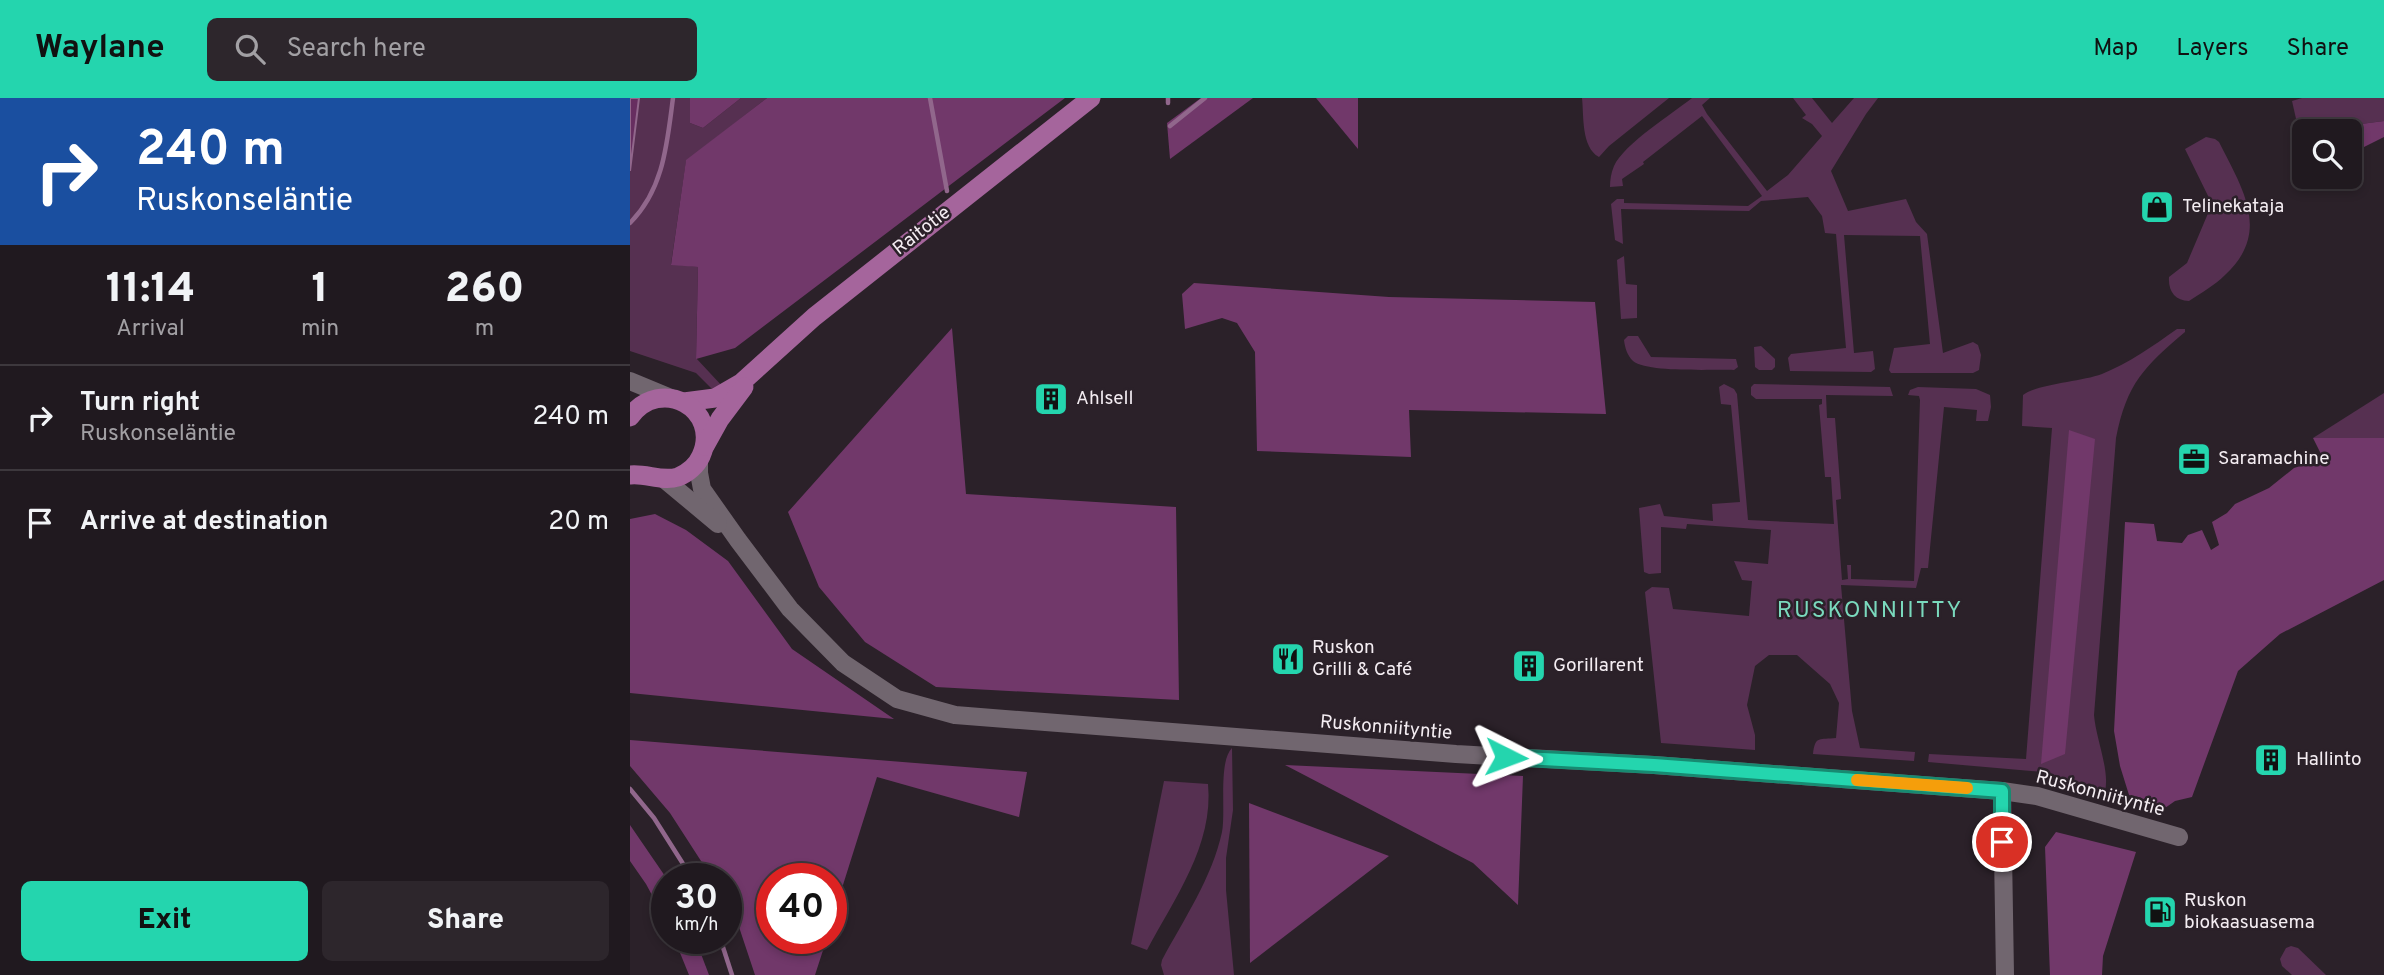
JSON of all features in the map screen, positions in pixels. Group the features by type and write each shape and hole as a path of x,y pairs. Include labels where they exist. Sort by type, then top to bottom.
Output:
{"main road":[{"name":"Raitotie","path":"630,417 646,402 658,398 715,398 741,383 814,317 1091,98"},
{"name":"Raitotie","path":"702,454 720,419 758,369"},
{"path":"630,475 678,477 690,470 702,454 705,433 702,420 694,410 678,400"},
{"path":"630,459 638,469 657,478"}],"street":[{"path":"630,381 678,400"},
{"name":"Ruskonniityntie","path":"702,454 699,473 702,489 790,610 843,663 897,699 955,715 1456,754 1654,765 2002,791 2037,796 2179,837"},
{"name":"Ruskonniityntie","path":"657,478 738,540"},
{"path":"2002,791 2005,975"}],"shaded area":[{"path":"630,98 639,98 630,171"},
{"path":"639,98 690,98 690,123 703,128 741,98 767,98 686,161 671,264 698,267 696,358 723,387 715,392 696,373 630,351 630,171"},
{"path":"690,98 741,98 703,128 690,123"},
{"path":"767,98 1065,98 735,348 696,359 698,267 671,265 686,160"},
{"path":"1201,98 1253,98 1170,159 1167,123"},
{"path":"1316,98 1358,98 1358,149"},
{"path":"1582,98 1669,98 1599,157 1586,139"},
{"path":"1692,98 1710,98 1702,105 1707,114 1767,191 1788,175 1822,136 1812,124 1802,118 1806,115 1793,98 1812,98 1832,123 1854,98 1878,98 1831,171 1848,211 1906,199 1916,222 1927,234 1943,353 1973,342 1978,345 1981,355 1979,370 1973,373 1891,373 1889,370 1894,348 1930,344 1920,236 1844,235 1854,353 1873,351 1875,369 1871,372 1790,371 1788,358 1791,354 1846,348 1836,234 1825,233 1822,216 1808,197 1761,201 1749,211 1621,209 1623,244 1615,240 1611,204 1617,199 1624,199 1624,203 1748,206 1762,196 1702,116 1622,179 1623,186 1610,187 1614,166 1619,157 1649,130"},
{"path":"2302,98 2384,98 2384,121 2362,124 2362,119 2296,119 2292,101"},
{"path":"2384,121 2384,137 2362,148 2362,124"},
{"path":"2206,137 2219,142 2236,176 2248,210 2250,226 2247,243 2239,259 2225,275 2189,301 2184,301 2173,294 2169,277 2187,263 2212,204 2185,149"},
{"path":"1624,256 1626,284 1637,285 1637,318 1621,319 1617,260"},
{"path":"1194,283 1389,297 1595,302 1606,414 1409,410 1411,457 1257,451 1255,352 1237,323 1222,318 1185,329 1182,294"},
{"path":"952,328 966,494 1176,507 1179,700 936,687 865,642 819,587 788,512"},
{"path":"2177,329 2185,329 2185,332 2148,366 2132,390 2120,419 2116,438 2094,715 2106,774 2105,791 2042,772 1928,762 1929,754 2026,759 2052,428 2022,426 2023,395 2038,388 2102,374 2150,348"},
{"path":"1628,336 1638,336 1651,357 1736,359 1738,367 1734,370 1681,370 1641,365 1629,356 1624,340"},
{"path":"1761,346 1775,359 1775,367 1772,370 1759,370 1755,367 1754,347"},
{"path":"1724,384 1734,389 1737,394 1748,520 1834,524 1831,477 1825,477 1819,405 1822,404 1822,399 1756,399 1751,395 1751,387 1754,384 1890,387 1893,396 1826,395 1827,418 1835,418 1841,497 1836,500 1842,580 1848,579 1847,565 1851,565 1851,579 1914,581 1920,400 1919,396 1908,395 1910,390 1918,387 1976,389 1990,395 1988,421 1976,421 1977,410 1944,407 1928,568 1921,568 1916,588 1841,585 1852,711 1860,748 1915,752 1914,761 1813,754 1817,741 1836,738 1839,703 1830,684 1797,655 1769,655 1755,666 1747,705 1755,735 1755,750 1661,743 1645,592 1652,587 1669,588 1673,609 1749,616 1752,581 1742,580 1734,561 1768,564 1771,530 1687,524 1686,529 1661,527 1661,573 1644,572 1639,508 1660,504 1664,516 1713,521 1712,504 1740,502 1731,405 1721,404 1719,387"},
{"path":"2384,393 2384,438 2313,438"},
{"path":"2069,430 2095,439 2065,754 2041,764"},
{"path":"2313,438 2384,438 2384,580 2280,634 2238,671 2192,797 2175,801 2165,808 2129,795 2120,766 2114,731 2125,522 2154,524 2157,541 2182,543 2188,535 2202,530 2211,550 2219,545 2212,522 2227,513 2235,504 2269,488 2294,468 2310,463 2321,454"},
{"path":"655,514 686,530 728,561 792,649 894,719 630,693 630,519"},
{"path":"630,740 1027,772 1019,817 877,777 847,872 847,863 756,863 756,954 822,954 815,975 755,975 742,936 742,863 702,863 670,813 630,766"},
{"path":"1232,748 1233,810 1226,858 1226,890 1234,975 1164,975 1162,960 1212,866 1222,832 1225,764"},
{"path":"1285,765 1523,776 1518,905 1473,863"},
{"path":"1164,781 1208,784 1208,807 1205,828 1190,871 1147,950 1131,944"},
{"path":"1249,803 1389,856 1250,963"},
{"path":"630,825 656,863 651,863 651,893 646,884 630,861"},
{"path":"2056,832 2136,852 2103,956 2102,975 2050,975 2045,847"},
{"path":"2286,948 2298,948 2326,975 2292,975 2282,966 2280,959"},
{"path":"680,954 701,954 709,975 689,975"}],"waterway":[{"path":"630,223 641,210 657,180 666,148 673,98"},
{"path":"930,98 947,191"},
{"path":"1168,98 1168,103"},
{"path":"1170,126 1205,98"},
{"path":"630,789 654,818 682,863"},
{"path":"725,954 732,975"}],"slow traffic":[{"path":"1857,780 1967,788"}],"place":[{"name":"Telinekataja","path":"2157,207"},
{"name":"Ahlsell","path":"1051,399"},
{"name":"Saramachine","path":"2194,459"},
{"name":"Ruskon Grilli & Café","path":"1288,659"},
{"name":"Gorillarent","path":"1529,666"},
{"name":"Hallinto","path":"2271,760"},
{"name":"Ruskon biokaasuasema","path":"2160,912"}],"district":[{"name":"RUSKONNIITTY","path":"1870,611"}],"route":[{"path":"1506,757 1654,765 2002,791 2002,842"}]}
